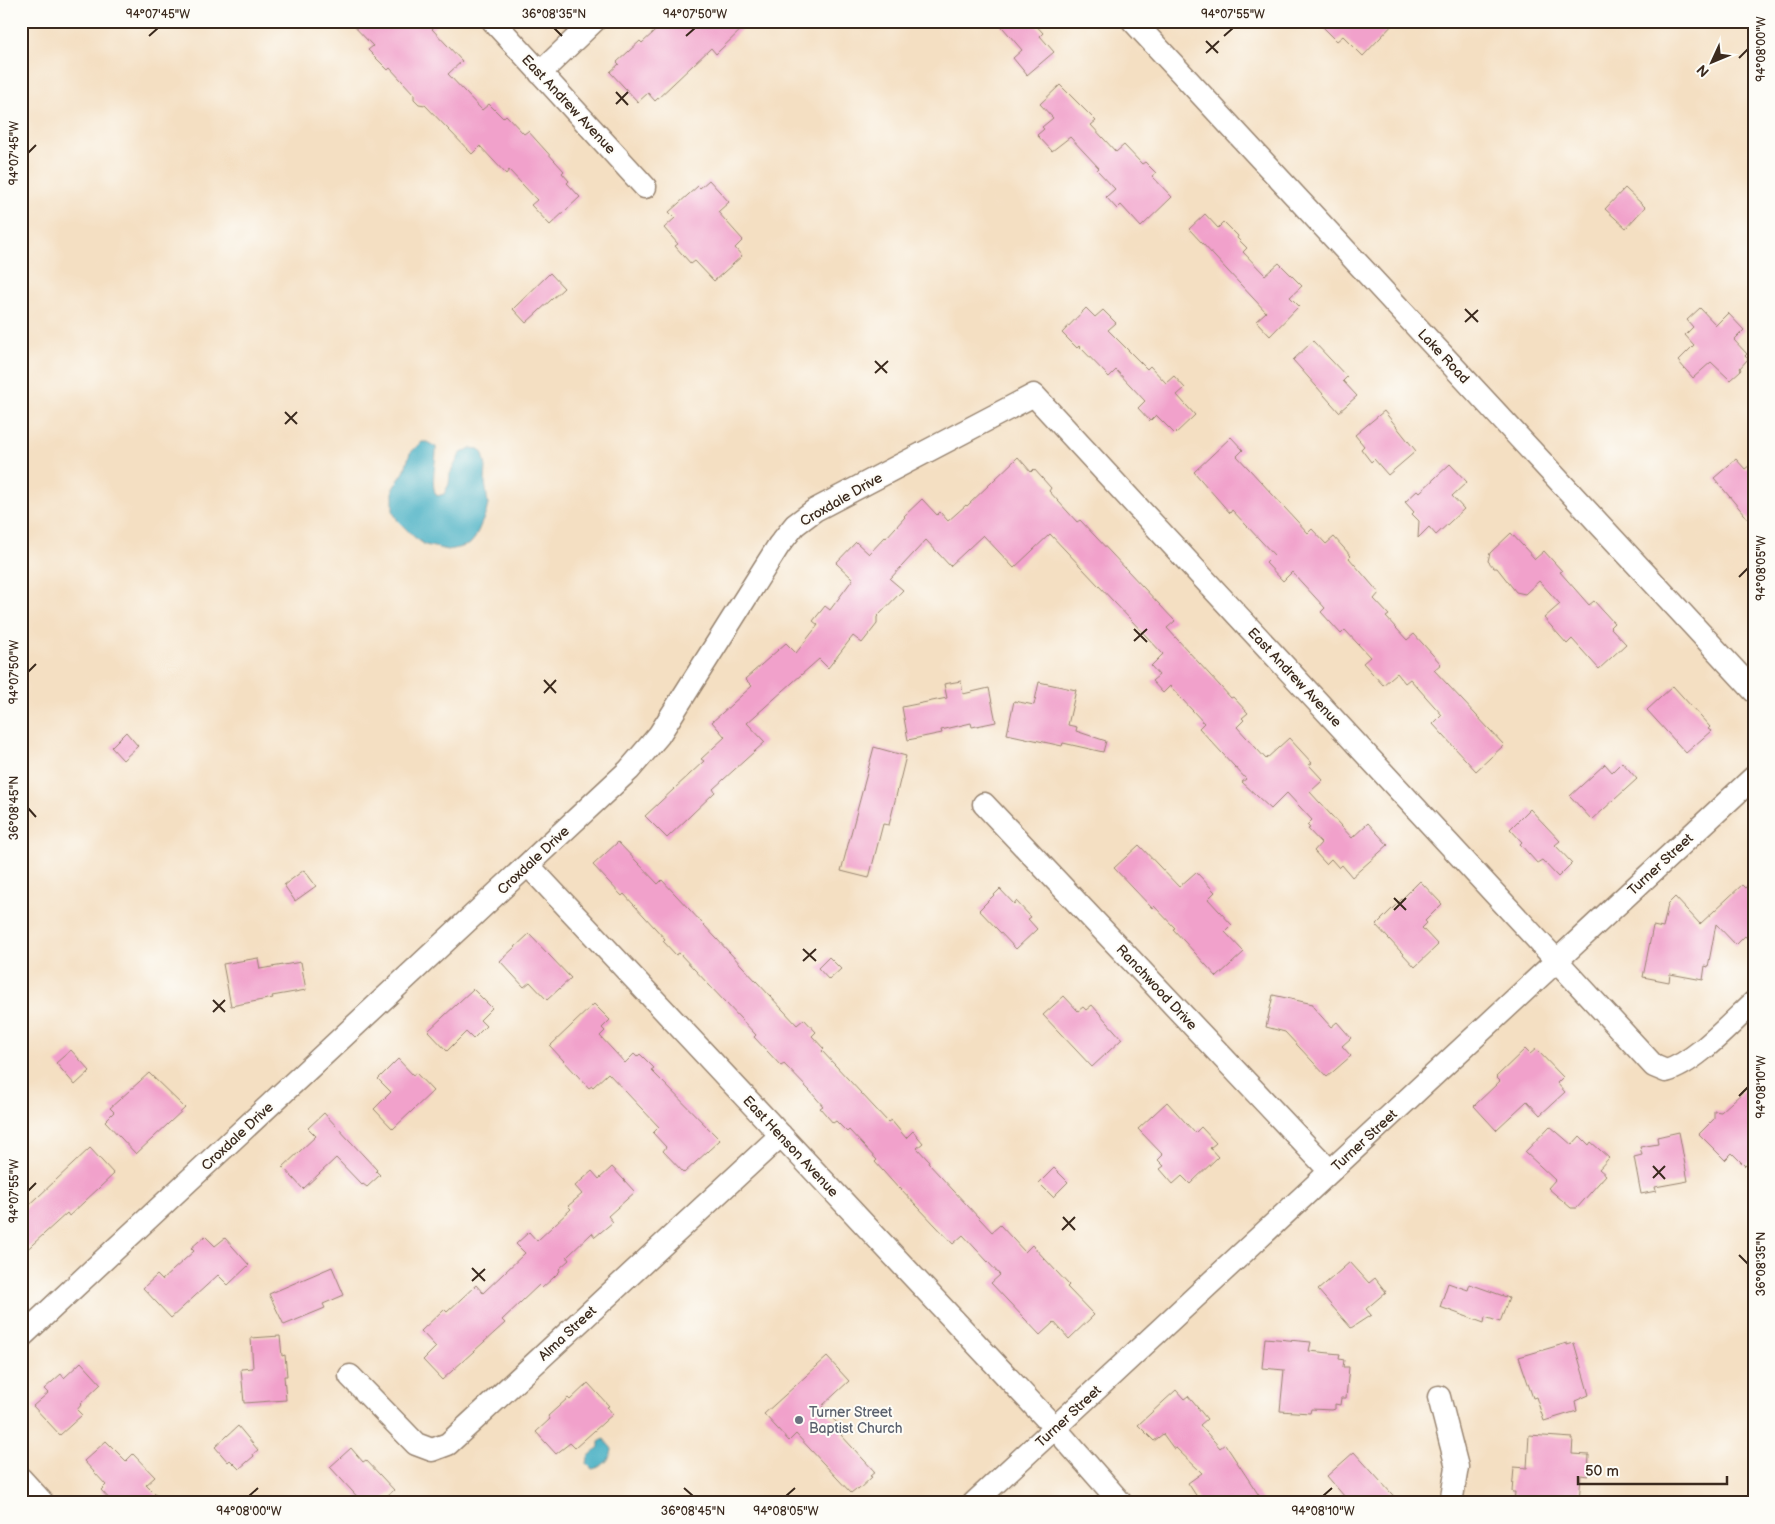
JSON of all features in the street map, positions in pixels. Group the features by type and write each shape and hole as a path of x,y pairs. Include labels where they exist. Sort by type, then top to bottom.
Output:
{"street":[{"name":"East Andrew Avenue","path":"492,21 645,187"},
{"path":"540,73 594,21"},
{"name":"Lake Road","path":"1134,21 1754,691"},
{"name":"East Andrew Avenue","path":"1034,395 1654,1066 1666,1072 1679,1068 1692,1059 1754,1002"},
{"name":"Croxdale Drive","path":"21,1337 629,770 659,735 779,545 795,525 815,510 1034,395"},
{"name":"Turner Street","path":"974,1503 1754,777"},
{"name":"Ranchwood Drive","path":"984,804 1330,1171"},
{"name":"East Henson Avenue","path":"528,865 1055,1428 1121,1503"},
{"name":"Alma Street","path":"350,1376 416,1444 432,1450 448,1444 781,1135"},
{"path":"1439,1397 1457,1467 1451,1503"},
{"path":"21,1479 43,1503"}],"water":[{"path":"422,442 427,442 436,447 433,480 437,496 444,494 449,484 450,474 460,454 470,448 479,449 483,454 486,467 485,482 488,504 475,538 470,544 448,550 425,545 398,521 393,512 393,488 404,472 410,453"},
{"path":"604,1439 612,1449 612,1453 602,1465 592,1469 587,1464 588,1457 599,1447 599,1442"}],"building":[{"path":"349,21 441,21 432,29 462,61 448,74 482,110 489,104 503,118 506,115 524,134 528,131 564,171 562,173 569,181 567,183 580,197 550,225 531,205 537,200 509,170 506,174 480,146 472,154 425,105 419,104 414,99 414,94 390,68 388,70 368,50 373,46"},
{"path":"666,21 750,21 716,54 711,48 655,101 648,93 638,102 610,72 619,64 617,62 640,41 642,43"},
{"path":"997,21 1032,21 1043,33 1040,36 1054,52 1027,75 1013,58 1022,50"},
{"path":"1317,21 1396,21 1363,56 1343,36 1337,41"},
{"path":"1060,85 1096,121 1091,125 1116,152 1124,145 1142,164 1145,162 1156,173 1152,176 1172,197 1141,227 1121,205 1117,209 1106,197 1115,189 1097,170 1099,168 1070,137 1052,151 1037,135 1044,129 1042,127 1053,118 1040,104"},
{"path":"709,180 729,202 718,212 743,240 735,248 742,256 714,281 695,261 691,264 675,246 678,244 664,228 675,218 669,212 698,186 700,188"},
{"path":"1625,188 1645,207 1626,228 1605,209"},
{"path":"1205,214 1218,228 1224,222 1238,236 1237,238 1247,248 1243,252 1265,275 1279,263 1302,286 1290,297 1299,306 1270,336 1256,321 1266,312 1189,229"},
{"path":"550,273 564,288 526,323 513,309"},
{"path":"1086,308 1095,317 1103,310 1116,323 1108,330 1147,369 1150,366 1166,383 1174,376 1185,388 1177,395 1195,415 1175,434 1156,415 1150,421 1138,408 1145,401 1116,370 1109,377 1079,346 1077,348 1062,333"},
{"path":"1700,308 1716,325 1728,313 1744,330 1734,340 1747,354 1745,356 1748,359 1740,368 1741,370 1730,380 1711,362 1693,378 1678,361 1694,345 1685,335 1693,327 1687,320"},
{"path":"1313,341 1347,377 1343,381 1357,396 1339,412 1293,360"},
{"path":"1384,411 1416,451 1388,475 1374,459 1371,462 1361,449 1364,446 1355,435"},
{"path":"1231,437 1243,450 1237,456 1308,533 1312,529 1326,544 1334,537 1351,556 1349,558 1379,593 1374,599 1389,615 1386,617 1407,640 1414,634 1441,664 1434,670 1504,745 1476,771 1433,724 1442,715 1410,679 1405,683 1397,673 1383,685 1363,663 1370,657 1345,630 1341,634 1321,612 1325,608 1292,572 1283,581 1266,563 1274,555 1232,510 1230,513 1194,472"},
{"path":"1018,457 1031,472 1034,469 1051,488 1049,491 1077,522 1080,520 1175,621 1167,628 1231,698 1233,697 1248,713 1242,718 1244,720 1237,727 1266,759 1289,738 1312,763 1309,765 1323,780 1310,792 1352,838 1368,823 1388,845 1352,877 1342,865 1339,868 1331,859 1326,864 1314,851 1321,843 1308,829 1310,828 1307,825 1312,820 1287,793 1271,809 1242,782 1246,779 1199,728 1204,723 1170,686 1163,693 1152,681 1159,675 1151,666 1163,654 1050,534 1014,568 983,535 950,566 926,540 890,579 903,590 877,617 877,624 862,643 853,636 828,668 819,659 747,723 765,742 713,789 715,792 667,838 645,816 704,761 701,759 725,737 712,722 752,686 745,679 786,643 796,653 818,625 813,621 825,606 830,610 853,579 836,563 856,542 869,554 922,499 937,515 940,512 948,521 967,506"},
{"path":"1736,459 1745,469 1754,462 1754,526 1714,478"},
{"path":"1450,464 1467,482 1452,496 1464,509 1436,535 1429,527 1418,538 1419,521 1405,502 1418,490 1420,492"},
{"path":"1511,533 1535,559 1544,551 1589,605 1594,601 1614,623 1610,627 1626,644 1599,669 1572,639 1567,644 1544,618 1560,604 1539,581 1525,594 1516,592 1497,568 1494,568 1488,561 1490,553"},
{"path":"961,681 963,694 989,688 996,722 972,727 971,723 941,730 942,733 908,740 902,707 947,698 944,684"},
{"path":"1039,682 1076,690 1068,725 1077,727 1076,731 1106,741 1103,752 1063,743 1062,746 1007,734 1014,701 1034,705"},
{"path":"1673,686 1710,727 1708,729 1711,731 1686,753 1647,710"},
{"path":"126,732 138,746 123,760 111,747"},
{"path":"874,747 906,756 889,825 883,824 869,878 841,871"},
{"path":"1622,762 1637,779 1592,820 1570,796 1605,764 1612,772"},
{"path":"1530,809 1560,841 1555,845 1572,863 1558,877 1542,860 1537,863 1510,829"},
{"path":"618,842 658,884 662,880 797,1025 804,1019 816,1032 812,1036 824,1049 822,1051 888,1122 891,1120 906,1138 913,1131 923,1143 917,1148 929,1161 928,1163 992,1232 1000,1225 1025,1252 1032,1245 1069,1285 1067,1287 1094,1315 1069,1339 1054,1322 1040,1335 991,1283 1000,1275 963,1235 953,1244 899,1189 875,1162 877,1160 849,1130 847,1132 836,1121 833,1123 820,1108 823,1106 810,1091 784,1064 781,1066 754,1037 756,1035 679,953 676,955 663,941 665,939 624,894 622,896 593,865"},
{"path":"1139,845 1179,887 1196,872 1215,892 1208,899 1232,925 1225,932 1244,952 1217,977 1173,929 1175,928 1154,906 1152,908 1114,868"},
{"path":"304,870 316,886 295,901 284,885"},
{"path":"1754,880 1754,945 1745,936 1736,945 1716,924 1708,967 1705,966 1703,980 1670,974 1669,982 1643,977 1653,926 1663,928 1668,904 1675,897 1700,924 1742,885 1745,888"},
{"path":"1420,881 1442,904 1425,921 1427,923 1422,928 1438,945 1415,967 1376,925"},
{"path":"1000,889 1014,904 1016,901 1031,917 1028,919 1037,929 1016,949 979,910"},
{"path":"529,934 571,978 547,1000 530,982 524,987 500,961"},
{"path":"829,957 841,969 829,980 818,968"},
{"path":"258,958 260,969 301,962 306,990 231,1006 223,964"},
{"path":"473,989 492,1008 480,1020 486,1026 473,1039 466,1032 447,1051 428,1031"},
{"path":"1273,995 1313,1004 1313,1007 1331,1027 1337,1022 1351,1038 1342,1046 1351,1056 1327,1077 1285,1032 1266,1027"},
{"path":"1064,996 1078,1011 1083,1007 1086,1010 1092,1005 1122,1039 1092,1067 1043,1015"},
{"path":"594,1004 610,1020 602,1028 605,1031 600,1036 625,1063 634,1054 637,1057 640,1054 654,1068 651,1070 720,1140 684,1173 663,1151 666,1147 653,1133 659,1127 608,1073 593,1087 589,1088 550,1046"},
{"path":"1525,1049 1530,1054 1536,1049 1563,1077 1557,1083 1565,1092 1540,1115 1527,1101 1496,1130 1474,1106 1500,1081 1496,1077"},
{"path":"71,1050 90,1071 75,1085 56,1063"},
{"path":"398,1059 413,1075 416,1073 433,1091 393,1129 374,1109 391,1092 378,1079"},
{"path":"149,1073 185,1108 136,1154 105,1121 114,1112 110,1108"},
{"path":"1754,1082 1754,1157 1745,1166 1732,1153 1725,1160 1699,1134 1714,1119 1714,1111 1721,1112"},
{"path":"1167,1102 1195,1133 1201,1127 1216,1143 1210,1148 1218,1157 1190,1184 1182,1176 1173,1184 1160,1169 1164,1166 1158,1160 1163,1155 1138,1129"},
{"path":"324,1113 380,1175 367,1187 362,1185 336,1158 303,1189 283,1167 316,1136 308,1128"},
{"path":"1550,1126 1572,1145 1580,1136 1589,1145 1591,1142 1609,1158 1599,1169 1606,1175 1577,1208 1571,1208 1548,1188 1555,1180 1525,1152"},
{"path":"1679,1132 1688,1181 1655,1187 1656,1191 1641,1194 1634,1157 1642,1155 1640,1147 1658,1144 1657,1137"},
{"path":"90,1148 114,1174 69,1216 67,1213 21,1255 21,1213"},
{"path":"612,1167 635,1192 608,1216 613,1222 595,1237 592,1233 567,1257 569,1260 553,1278 542,1288 539,1285 502,1320 505,1323 442,1380 423,1360 436,1347 421,1331 444,1309 447,1312 476,1285 483,1293 525,1253 516,1244 529,1232 537,1241 571,1209 568,1206 582,1194 575,1186 592,1171 599,1179"},
{"path":"1054,1168 1068,1182 1053,1197 1039,1183"},
{"path":"205,1236 215,1246 225,1238 249,1265 228,1285 218,1275 171,1318 143,1288 157,1275 162,1280 194,1251 191,1248"},
{"path":"1350,1262 1369,1283 1375,1278 1386,1292 1366,1309 1371,1315 1351,1328 1318,1290"},
{"path":"332,1267 344,1295 323,1304 325,1308 284,1325 269,1294"},
{"path":"1448,1283 1468,1290 1470,1284 1509,1298 1500,1322 1485,1317 1484,1323 1440,1307"},
{"path":"280,1336 282,1356 285,1355 287,1376 284,1376 286,1400 244,1403 241,1369 253,1368 251,1338"},
{"path":"1265,1338 1311,1342 1309,1351 1340,1354 1339,1359 1344,1360 1343,1367 1349,1367 1346,1398 1341,1398 1340,1405 1335,1404 1335,1409 1332,1410 1311,1409 1310,1413 1280,1411 1284,1370 1262,1368"},
{"path":"1567,1343 1567,1345 1574,1343 1589,1395 1575,1401 1577,1411 1544,1421 1536,1397 1533,1398 1519,1357"},
{"name":"Turner Street Baptist Church","path":"827,1357 849,1381 822,1406 844,1431 841,1435 875,1472 858,1490 856,1489 851,1493 796,1434 789,1441 764,1414"},
{"path":"81,1362 101,1384 80,1404 77,1410 82,1415 60,1435 33,1406 48,1393 44,1389 61,1374 64,1378"},
{"path":"588,1383 609,1406 607,1407 613,1414 575,1448 570,1443 556,1454 536,1432 550,1419 548,1416 568,1398 570,1400"},
{"path":"1176,1390 1184,1399 1188,1396 1207,1419 1200,1425 1220,1448 1225,1444 1264,1503 1201,1503 1188,1483 1202,1473 1176,1448 1174,1449 1163,1434 1154,1441 1138,1425"},
{"path":"238,1426 258,1450 239,1469 230,1460 228,1462 215,1447"},
{"path":"1529,1435 1573,1438 1572,1454 1589,1455 1588,1476 1581,1475 1579,1503 1514,1503 1515,1492 1512,1492 1514,1467 1527,1468"},
{"path":"106,1441 126,1461 133,1454 155,1477 146,1485 164,1503 113,1503 101,1490 106,1485 84,1461"},
{"path":"351,1448 363,1462 366,1460 394,1490 379,1503 363,1503 330,1467"},
{"path":"1354,1452 1400,1503 1350,1503 1327,1476"}],"place":[{"name":"Turner Street Baptist Church","path":"799,1420"}]}
